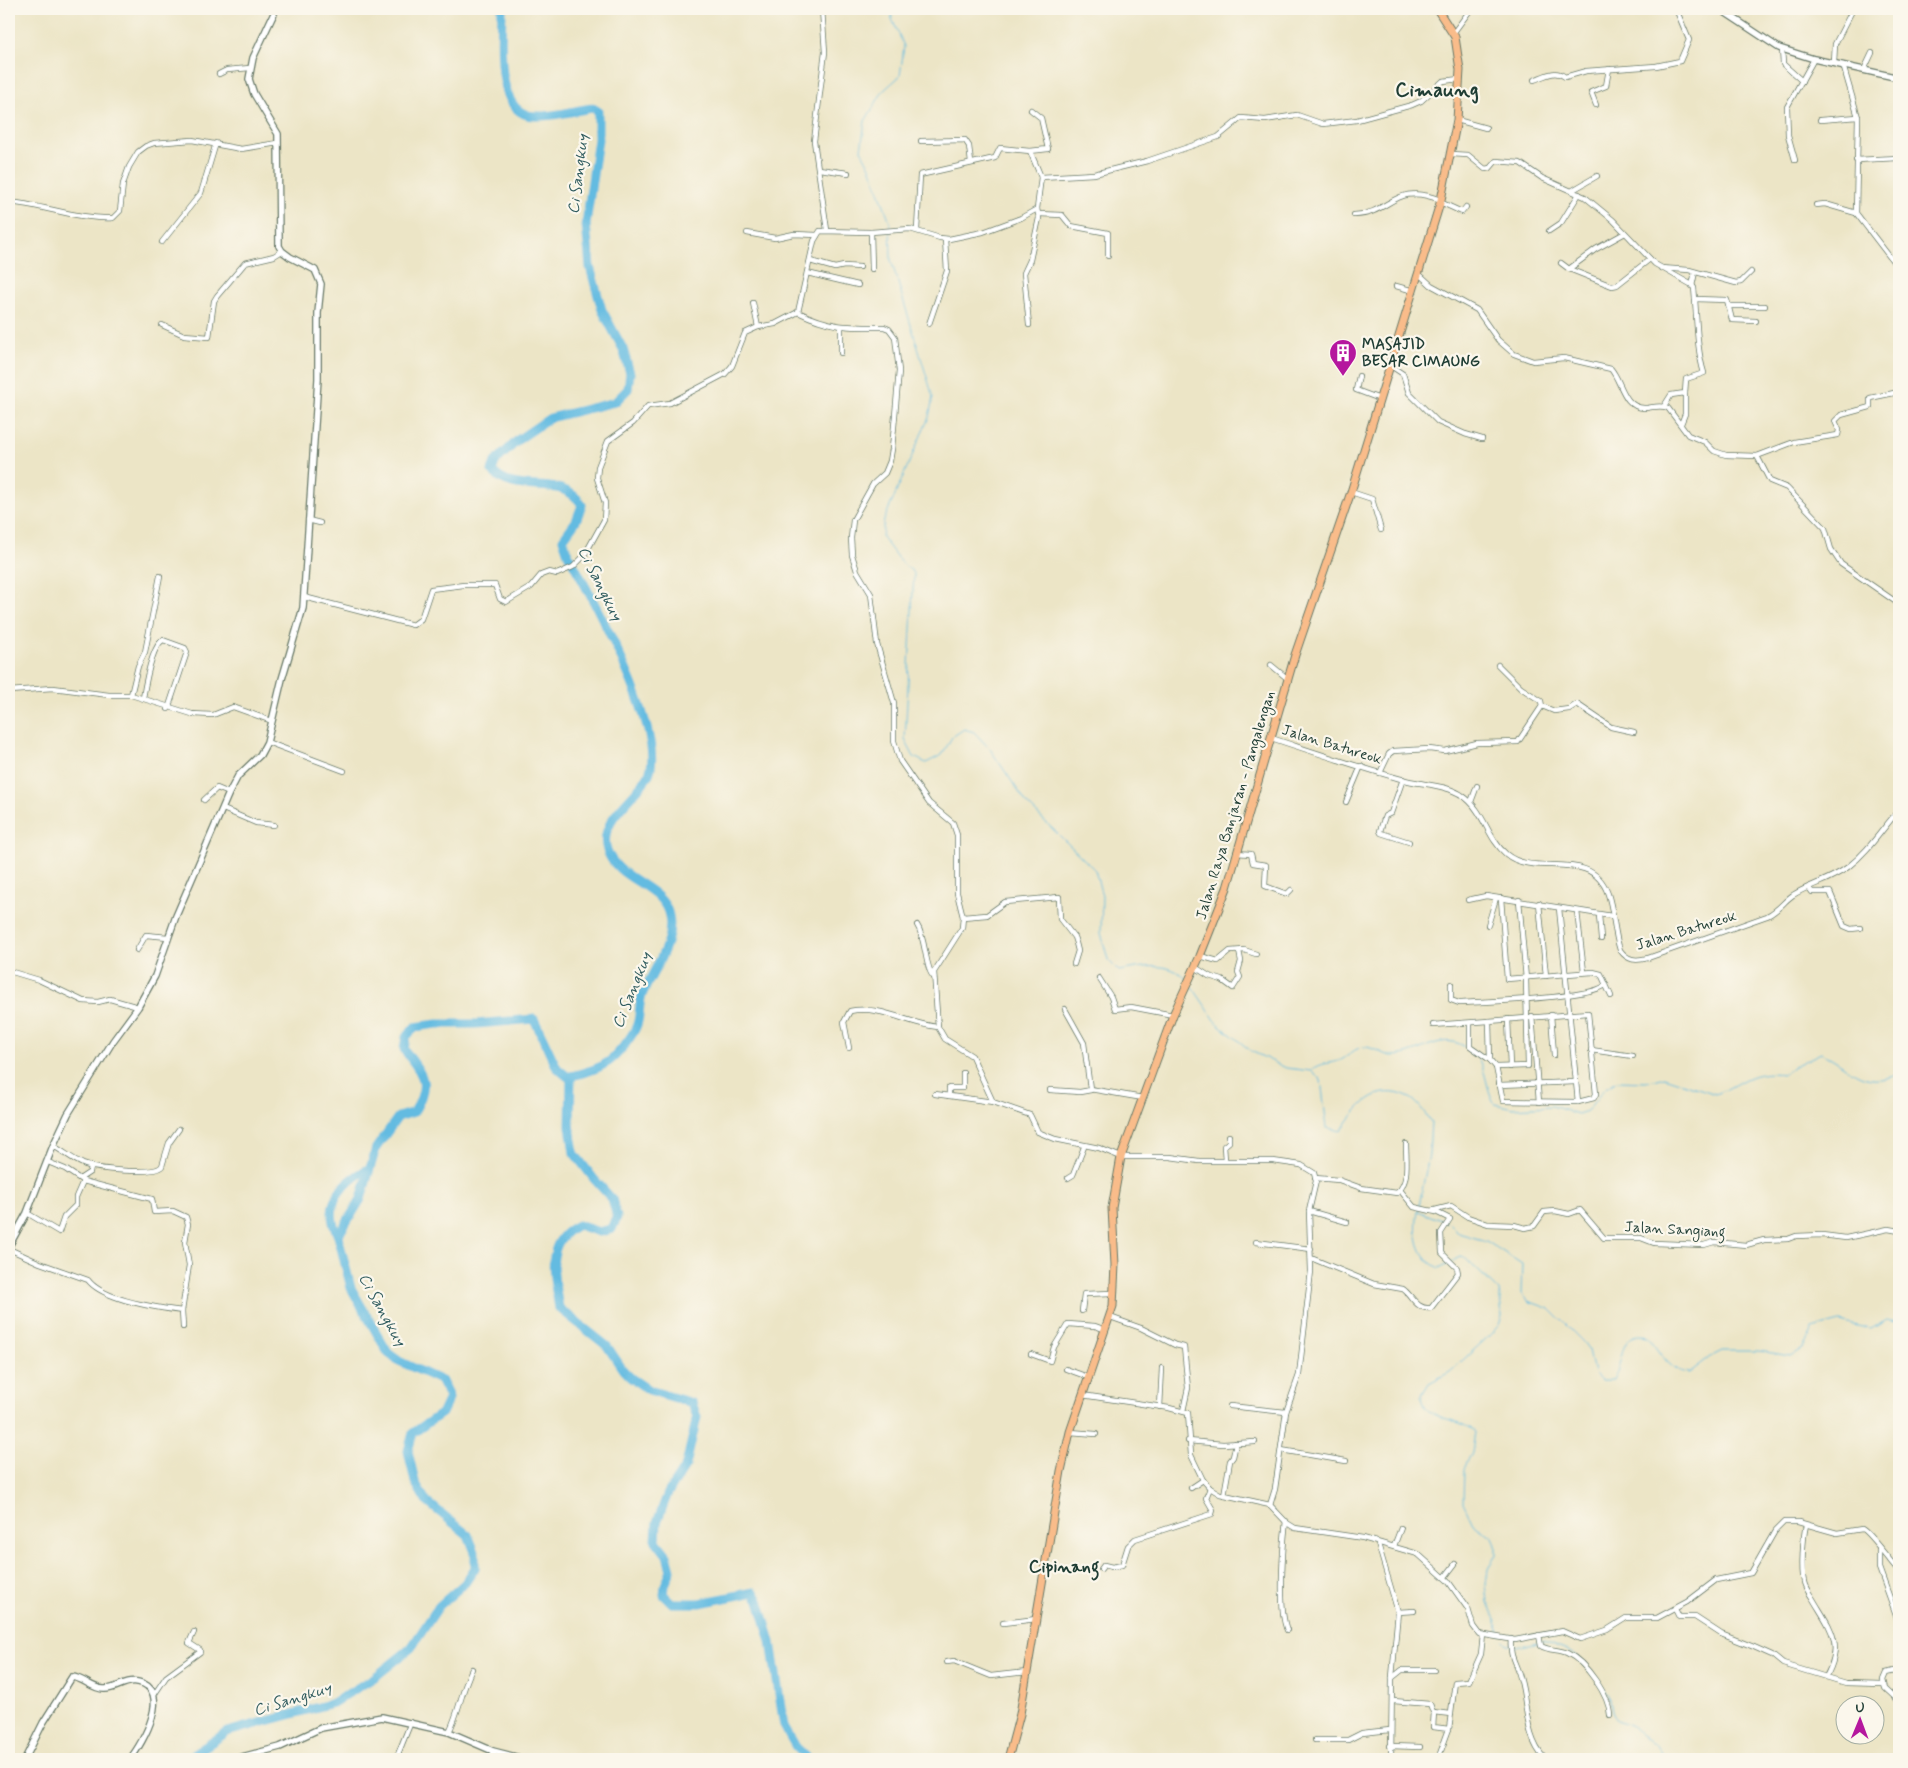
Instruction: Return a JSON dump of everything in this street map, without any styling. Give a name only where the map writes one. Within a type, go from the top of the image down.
[{"type":"main road","name":"Jalan Raya Banjaran - Pangalengan","points":[[1008,1759],[1020,1714],[1052,1518],[1070,1432],[1110,1317],[1115,1265],[1112,1208],[1122,1157],[1173,1015],[1200,956],[1227,888],[1288,679],[1351,492],[1440,201],[1457,118],[1459,79],[1458,50],[1454,32],[1437,9]]},
{"type":"street","points":[[182,1311],[111,1295],[88,1280],[40,1263],[9,1247],[27,1213],[53,1146],[83,1088],[138,1007],[155,976],[168,937],[238,776],[260,755],[267,742],[282,678],[301,621],[318,372],[318,313],[321,284],[315,270],[282,252],[278,239],[278,143],[276,128],[251,90],[250,68],[276,9]]},
{"type":"street","points":[[822,9],[825,52],[814,141],[828,230]]},
{"type":"street","points":[[1454,32],[1471,9],[1525,9]]},
{"type":"street","points":[[1534,80],[1553,73],[1564,77],[1586,71],[1656,66],[1680,61],[1689,40],[1676,9]]},
{"type":"street","points":[[1720,9],[1757,36],[1782,49],[1814,59],[1899,78]]},
{"type":"street","points":[[1834,63],[1837,39],[1853,9]]},
{"type":"street","points":[[1782,49],[1784,64],[1802,81]]},
{"type":"street","points":[[1864,70],[1872,53]]},
{"type":"street","points":[[1795,160],[1788,135],[1787,112],[1814,59]]},
{"type":"street","points":[[1843,65],[1858,117],[1856,213]]},
{"type":"street","points":[[219,74],[227,70],[250,68]]},
{"type":"street","points":[[1596,105],[1591,92],[1606,86],[1608,69]]},
{"type":"street","points":[[1041,177],[1094,174],[1137,164],[1218,137],[1240,118],[1265,120],[1297,115],[1323,124],[1376,116],[1421,101],[1442,81],[1459,79]]},
{"type":"street","points":[[916,230],[920,189],[918,176],[997,157],[999,148],[1030,151],[1048,149],[1041,118],[1031,110]]},
{"type":"street","points":[[1820,120],[1858,117]]},
{"type":"street","points":[[1457,118],[1486,128]]},
{"type":"street","points":[[921,141],[965,140],[969,146],[971,162]]},
{"type":"street","points":[[9,202],[27,203],[94,217],[113,218],[120,211],[123,184],[129,167],[142,148],[154,143],[173,141],[216,143],[241,149],[278,143]]},
{"type":"street","points":[[162,242],[201,193],[216,143]]},
{"type":"street","points":[[1029,325],[1024,273],[1030,260],[1038,212],[1041,177],[1030,151]]},
{"type":"street","points":[[1451,154],[1468,155],[1485,169],[1490,168],[1496,161],[1520,163],[1544,179],[1573,190],[1599,208],[1660,268],[1692,286]]},
{"type":"street","points":[[1856,160],[1899,158]]},
{"type":"street","points":[[819,169],[848,173]]},
{"type":"street","points":[[1573,190],[1597,176]]},
{"type":"street","points":[[1354,215],[1380,207],[1404,195],[1424,193],[1462,212],[1466,207]]},
{"type":"street","points":[[1549,231],[1561,222],[1579,194]]},
{"type":"street","points":[[1816,205],[1825,204],[1856,213],[1899,269]]},
{"type":"street","points":[[304,597],[413,625],[421,619],[431,589],[490,584],[496,587],[500,599],[506,602],[531,586],[541,575],[549,572],[558,574],[574,567],[584,556],[604,520],[605,502],[597,478],[598,467],[608,441],[633,422],[648,406],[670,403],[721,378],[732,366],[743,336],[758,326],[775,324],[798,312],[817,235],[820,231],[871,232],[916,230],[945,239],[983,232],[1038,212],[1062,215],[1071,226],[1108,233],[1108,256]]},
{"type":"street","points":[[871,232],[872,269]]},
{"type":"street","points":[[1570,270],[1596,249],[1625,232]]},
{"type":"street","points":[[747,233],[775,238],[794,234],[817,235]]},
{"type":"street","points":[[929,324],[947,271],[945,239]]},
{"type":"street","points":[[162,325],[184,334],[209,337],[214,301],[217,296],[246,263],[282,252]]},
{"type":"street","points":[[1560,263],[1570,270],[1606,285],[1615,286],[1650,259]]},
{"type":"street","points":[[810,261],[836,268],[844,266],[860,267]]},
{"type":"street","points":[[1660,268],[1695,272],[1738,283],[1751,272]]},
{"type":"street","points":[[1681,424],[1685,414],[1686,379],[1702,375],[1704,372],[1700,363],[1695,300],[1692,286],[1695,272]]},
{"type":"street","points":[[807,273],[858,285]]},
{"type":"street","points":[[1419,274],[1432,285],[1476,310],[1506,349],[1514,354],[1533,361],[1564,358],[1588,365],[1609,368],[1613,371],[1628,401],[1641,408],[1664,406]]},
{"type":"street","points":[[1396,286],[1414,291]]},
{"type":"street","points":[[1695,300],[1725,299],[1728,301],[1733,321],[1756,321]]},
{"type":"street","points":[[753,303],[758,326]]},
{"type":"street","points":[[1729,306],[1765,306]]},
{"type":"street","points":[[798,312],[819,323],[841,326],[884,327],[889,329],[895,337],[899,389],[890,461],[885,473],[866,494],[854,520],[851,538],[852,555],[857,571],[871,594],[877,644],[894,703],[894,741],[900,760],[930,803],[953,823],[955,830],[958,893],[963,916],[962,931],[937,965],[934,976],[938,1027],[945,1039],[972,1056],[993,1102]]},
{"type":"street","points":[[841,326],[841,353]]},
{"type":"street","points":[[1391,366],[1404,374],[1409,393],[1438,422],[1482,439]]},
{"type":"street","points":[[1359,376],[1356,390],[1380,399]]},
{"type":"street","points":[[1664,406],[1691,438],[1705,442],[1720,454],[1757,456],[1794,442],[1838,435],[1839,430],[1835,421],[1838,416],[1870,407],[1870,398],[1899,392]]},
{"type":"street","points":[[1664,406],[1666,399],[1670,395],[1685,393]]},
{"type":"street","points":[[1757,456],[1770,481],[1787,488],[1825,528],[1831,550],[1841,564],[1899,604]]},
{"type":"street","points":[[1351,492],[1369,496],[1372,499],[1380,530]]},
{"type":"street","points":[[308,520],[320,523]]},
{"type":"street","points":[[131,695],[138,666],[145,652],[160,576]]},
{"type":"street","points":[[143,698],[149,669],[158,643],[163,640],[185,648],[186,652],[168,709]]},
{"type":"street","points":[[1270,665],[1288,679]]},
{"type":"street","points":[[1498,665],[1521,688],[1541,701],[1542,706],[1554,711],[1569,709],[1577,704],[1611,727],[1634,732]]},
{"type":"street","points":[[9,692],[53,688],[109,696],[131,695],[168,709],[192,714],[217,714],[231,707],[272,721]]},
{"type":"street","points":[[1380,773],[1389,754],[1393,751],[1429,749],[1445,751],[1477,743],[1518,742],[1542,706]]},
{"type":"street","name":"Jalan Batureok","points":[[1271,738],[1403,780],[1449,789],[1471,802],[1506,854],[1525,863],[1569,865],[1584,869],[1600,878],[1608,894],[1620,950],[1625,957],[1640,960],[1702,941],[1778,911],[1793,895],[1847,868],[1869,848],[1899,810]]},
{"type":"street","points":[[267,742],[344,771]]},
{"type":"street","points":[[1346,802],[1361,766]]},
{"type":"street","points":[[1403,780],[1391,813],[1385,816],[1380,831],[1381,833],[1409,842]]},
{"type":"street","points":[[1471,802],[1477,786]]},
{"type":"street","points":[[204,800],[216,788],[229,794]]},
{"type":"street","points":[[223,809],[256,824],[274,825]]},
{"type":"street","points":[[1236,853],[1251,854],[1254,863],[1266,865],[1265,886],[1287,894],[1291,890]]},
{"type":"street","points":[[1809,888],[1813,892],[1830,892],[1844,926],[1851,929],[1860,928]]},
{"type":"street","points":[[1468,900],[1480,896],[1519,900],[1612,916]]},
{"type":"street","points":[[963,916],[987,915],[1005,902],[1059,897],[1060,919],[1074,937],[1078,951],[1074,964]]},
{"type":"street","points":[[1488,925],[1499,898]]},
{"type":"street","points":[[1499,898],[1507,979],[1526,979],[1584,972],[1601,974],[1612,996]]},
{"type":"street","points":[[1519,900],[1527,1000],[1539,1102]]},
{"type":"street","points":[[1539,904],[1546,976]]},
{"type":"street","points":[[1559,908],[1578,1102]]},
{"type":"street","points":[[1577,911],[1584,972]]},
{"type":"street","points":[[1600,915],[1601,939]]},
{"type":"street","points":[[917,925],[925,943],[930,973],[934,976]]},
{"type":"street","points":[[137,950],[146,935],[168,937]]},
{"type":"street","points":[[1200,956],[1218,961],[1230,951],[1239,952],[1244,950],[1256,954]]},
{"type":"street","points":[[1194,967],[1208,976],[1222,980],[1233,988],[1240,977],[1238,972],[1241,961],[1239,952]]},
{"type":"street","points":[[9,971],[39,980],[83,1001],[98,1002],[110,999],[138,1007]]},
{"type":"street","points":[[1099,978],[1111,997],[1115,1009],[1131,1007],[1173,1015]]},
{"type":"street","points":[[1451,984],[1451,1000],[1455,1003],[1527,1000],[1568,995],[1600,990],[1606,984]]},
{"type":"street","points":[[1064,1009],[1084,1043],[1091,1090]]},
{"type":"street","points":[[849,1048],[844,1022],[850,1011],[880,1011],[910,1022],[938,1027]]},
{"type":"street","points":[[1433,1025],[1588,1013],[1596,1094],[1594,1098],[1578,1102],[1506,1102],[1501,1098],[1496,1067],[1490,1060],[1470,1046],[1470,1023]]},
{"type":"street","points":[[1550,1015],[1554,1055]]},
{"type":"street","points":[[1496,1067],[1528,1066],[1530,1017]]},
{"type":"street","points":[[1508,1019],[1510,1067]]},
{"type":"street","points":[[1489,1021],[1490,1060]]},
{"type":"street","points":[[1592,1050],[1634,1056]]},
{"type":"street","points":[[949,1096],[950,1088],[963,1088],[963,1073]]},
{"type":"street","points":[[1499,1085],[1576,1082]]},
{"type":"street","points":[[1050,1090],[1080,1092],[1091,1090],[1143,1098]]},
{"type":"street","points":[[934,1094],[993,1102],[1030,1115],[1038,1132],[1084,1147],[1100,1148],[1122,1157],[1292,1163],[1308,1169],[1315,1178],[1339,1180],[1361,1188],[1386,1193],[1397,1193],[1400,1190],[1406,1172],[1406,1144]]},
{"type":"street","points":[[53,1146],[83,1164],[91,1166],[136,1170],[160,1168],[169,1143],[178,1129]]},
{"type":"street","points":[[1225,1160],[1224,1146],[1228,1142],[1229,1136]]},
{"type":"street","points":[[1068,1178],[1073,1175],[1084,1147]]},
{"type":"street","points":[[48,1162],[82,1180],[152,1199],[154,1212],[173,1211],[186,1217],[188,1224],[185,1242],[189,1265],[182,1311],[183,1328]]},
{"type":"street","points":[[27,1213],[59,1232],[64,1217],[76,1205],[76,1197],[82,1180],[90,1172],[91,1166]]},
{"type":"street","points":[[1270,1505],[1281,1450],[1286,1412],[1299,1374],[1311,1258],[1309,1211],[1315,1178]]},
{"type":"street","points":[[1311,1258],[1374,1284],[1403,1288],[1412,1300],[1429,1308],[1458,1273],[1457,1268],[1442,1253],[1441,1233],[1449,1221],[1431,1211],[1414,1207],[1400,1190]]},
{"type":"street","name":"Jalan Sangiang","points":[[1431,1211],[1451,1206],[1468,1217],[1481,1222],[1525,1228],[1534,1226],[1544,1212],[1555,1210],[1569,1214],[1580,1210],[1604,1238],[1640,1238],[1654,1243],[1704,1246],[1714,1242],[1746,1245],[1764,1240],[1788,1239],[1796,1236],[1822,1235],[1846,1238],[1888,1229],[1899,1230]]},
{"type":"street","points":[[1309,1211],[1347,1222]]},
{"type":"street","points":[[1256,1242],[1311,1249]]},
{"type":"street","points":[[1082,1311],[1084,1294],[1113,1293]]},
{"type":"street","points":[[1110,1317],[1141,1328],[1185,1348],[1188,1388],[1183,1411]]},
{"type":"street","points":[[1032,1354],[1050,1361],[1054,1347],[1068,1324],[1095,1326],[1106,1330]]},
{"type":"street","points":[[1160,1407],[1162,1368]]},
{"type":"street","points":[[1066,1369],[1088,1377]]},
{"type":"street","points":[[1082,1396],[1183,1411],[1190,1416],[1188,1441],[1194,1463],[1203,1480],[1210,1488],[1224,1495],[1270,1505],[1295,1528],[1350,1535],[1378,1544],[1410,1550],[1423,1557],[1444,1577],[1468,1609],[1476,1630],[1483,1635],[1502,1636],[1511,1641],[1539,1639],[1562,1632],[1580,1639],[1606,1630],[1626,1618],[1657,1618],[1675,1609],[1716,1580],[1751,1573],[1775,1531],[1782,1523],[1806,1524],[1837,1533],[1862,1529],[1871,1536],[1879,1550],[1899,1571]]},
{"type":"street","points":[[1230,1406],[1286,1412]]},
{"type":"street","points":[[1070,1432],[1096,1434]]},
{"type":"street","points":[[1188,1441],[1256,1442]]},
{"type":"street","points":[[1224,1495],[1230,1461],[1233,1457],[1236,1443]]},
{"type":"street","points":[[1281,1450],[1346,1461]]},
{"type":"street","points":[[1191,1488],[1203,1480]]},
{"type":"street","points":[[1102,1569],[1104,1565],[1112,1567],[1122,1565],[1128,1546],[1140,1535],[1212,1514],[1213,1510],[1206,1498],[1210,1488]]},
{"type":"street","points":[[1286,1521],[1282,1569],[1284,1621],[1287,1630]]},
{"type":"street","points":[[1806,1524],[1803,1544],[1804,1583],[1830,1626],[1835,1640],[1834,1656],[1826,1677]]},
{"type":"street","points":[[1394,1546],[1401,1528]]},
{"type":"street","points":[[1378,1544],[1398,1612],[1392,1678],[1391,1759]]},
{"type":"street","points":[[1879,1550],[1879,1568],[1899,1623]]},
{"type":"street","points":[[1444,1577],[1455,1564]]},
{"type":"street","points":[[1675,1609],[1679,1617],[1696,1617],[1721,1634],[1772,1655],[1781,1663],[1846,1683],[1883,1684],[1899,1701]]},
{"type":"street","points":[[1398,1612],[1414,1611]]},
{"type":"street","points":[[1003,1623],[1036,1619]]},
{"type":"street","points":[[130,1759],[137,1750],[149,1726],[154,1695],[166,1677],[200,1652],[200,1650],[189,1643],[194,1632]]},
{"type":"street","points":[[1438,1759],[1449,1729],[1455,1682],[1469,1681],[1481,1654],[1483,1635]]},
{"type":"street","points":[[1539,1639],[1548,1649],[1565,1652],[1582,1664],[1606,1694],[1610,1715]]},
{"type":"street","points":[[1511,1641],[1510,1652],[1521,1679],[1529,1729],[1545,1759]]},
{"type":"street","points":[[947,1662],[954,1661],[994,1676],[1027,1672]]},
{"type":"street","points":[[449,1732],[463,1688],[472,1669]]},
{"type":"street","points":[[1392,1678],[1402,1670],[1434,1670]]},
{"type":"street","points":[[1883,1684],[1886,1673],[1899,1670]]},
{"type":"street","points":[[25,1759],[42,1723],[72,1678],[103,1689],[112,1689],[128,1682],[137,1682],[149,1686],[154,1695]]},
{"type":"street","points":[[1393,1701],[1430,1704],[1434,1712],[1433,1727],[1449,1729]]},
{"type":"street","points":[[1434,1712],[1451,1714]]},
{"type":"street","points":[[234,1759],[280,1747],[321,1728],[382,1717],[449,1732],[493,1751],[524,1759]]},
{"type":"street","points":[[396,1759],[411,1722]]},
{"type":"street","points":[[1315,1740],[1348,1740],[1362,1732],[1390,1730]]},
{"type":"street","points":[[1390,1746],[1420,1747]]},
{"type":"street","points":[[491,1759],[493,1751]]},
{"type":"waterway","name":"Ci Sangkuy","points":[[189,1759],[227,1732],[333,1703],[375,1677],[411,1648],[439,1606],[465,1583],[475,1568],[475,1552],[468,1535],[426,1501],[415,1482],[408,1451],[413,1433],[442,1413],[449,1398],[442,1381],[399,1361],[388,1353],[351,1288],[338,1236],[361,1199],[376,1148],[398,1117],[414,1112],[423,1093],[420,1072],[404,1049],[406,1037],[415,1027],[437,1024],[476,1024],[534,1019],[557,1068],[568,1077],[595,1069],[613,1058],[621,1050],[635,1029],[642,995],[658,964],[670,929],[666,907],[660,899],[618,867],[607,850],[605,839],[608,828],[620,809],[644,783],[649,774],[652,754],[647,728],[624,663],[568,554],[563,539],[576,521],[582,505],[573,495],[563,490],[514,483],[503,479],[492,471],[495,462],[519,439],[550,418],[615,402],[628,389],[630,373],[623,349],[602,310],[590,267],[586,224],[598,139],[598,111],[593,108],[535,116],[522,113],[512,103],[506,89],[501,55],[502,9]]},
{"type":"waterway","points":[[891,9],[892,19],[904,46],[900,76],[883,91],[865,121],[861,150],[871,169],[890,222],[891,260],[933,397],[929,417],[884,520],[882,537],[899,560],[914,573],[905,740],[914,757],[926,763],[942,755],[952,737],[964,729],[974,732],[990,749],[1027,804],[1095,870],[1102,896],[1101,933],[1108,960],[1119,971],[1155,966],[1164,967],[1180,974],[1187,980]]},
{"type":"waterway","points":[[1191,985],[1217,1023],[1251,1051],[1286,1068],[1311,1071],[1321,1080],[1327,1128],[1341,1131],[1361,1106],[1369,1099],[1378,1095],[1387,1093],[1398,1094],[1416,1102],[1431,1122],[1429,1155],[1418,1211],[1446,1222]]},
{"type":"waterway","points":[[1312,1070],[1322,1064],[1341,1060],[1354,1050],[1364,1047],[1393,1056],[1414,1052],[1432,1044],[1450,1042],[1460,1044],[1476,1056],[1483,1069],[1495,1104],[1513,1108],[1552,1106],[1578,1114],[1587,1111],[1604,1089],[1617,1081],[1646,1082],[1664,1077],[1716,1094],[1755,1075],[1784,1074],[1794,1066],[1821,1053],[1865,1078],[1886,1078],[1899,1074]]},
{"type":"waterway","points":[[571,1076],[570,1126],[574,1153],[612,1199],[617,1217],[612,1229],[599,1232],[578,1225],[567,1232],[560,1241],[555,1251],[554,1261],[559,1308],[607,1346],[623,1370],[631,1378],[649,1390],[692,1403],[697,1417],[686,1465],[668,1493],[657,1522],[656,1541],[667,1555],[671,1570],[665,1585],[664,1595],[672,1603],[700,1603],[754,1592],[759,1600],[771,1642],[784,1726],[796,1747],[809,1759]]},
{"type":"waterway","points":[[338,1236],[332,1214],[333,1204],[337,1196],[351,1180],[370,1168]]},
{"type":"waterway","points":[[1418,1212],[1416,1228],[1419,1244],[1426,1258],[1432,1264],[1439,1268],[1461,1257],[1465,1258],[1499,1291],[1502,1316],[1499,1325],[1450,1372],[1429,1383],[1421,1396],[1423,1404],[1435,1415],[1461,1423],[1475,1432],[1472,1452],[1464,1469],[1463,1503],[1473,1524],[1493,1538],[1496,1545],[1496,1554],[1488,1570],[1486,1584],[1488,1602],[1501,1635]]},
{"type":"waterway","points":[[1450,1223],[1458,1233],[1486,1241],[1522,1264],[1521,1294],[1528,1301],[1550,1309],[1583,1342],[1589,1350],[1594,1373],[1601,1380],[1614,1380],[1627,1342],[1632,1337],[1639,1335],[1648,1336],[1670,1365],[1682,1372],[1689,1373],[1710,1357],[1722,1351],[1759,1351],[1791,1356],[1803,1349],[1813,1329],[1840,1322],[1871,1329],[1887,1320],[1899,1323]]},
{"type":"waterway","points":[[1504,1641],[1507,1645],[1516,1647],[1543,1641],[1565,1649],[1579,1658],[1586,1666]]},
{"type":"waterway","points":[[1601,1685],[1609,1695],[1612,1711],[1617,1720],[1630,1725],[1639,1735],[1655,1744],[1665,1759]]},
{"type":"place","name":"MASAJID BESAR CIMAUNG","points":[[1343,377]]},
{"type":"district","name":"Cimaung","points":[[1437,89]]},
{"type":"district","name":"Cipinang","points":[[1064,1566]]}]
